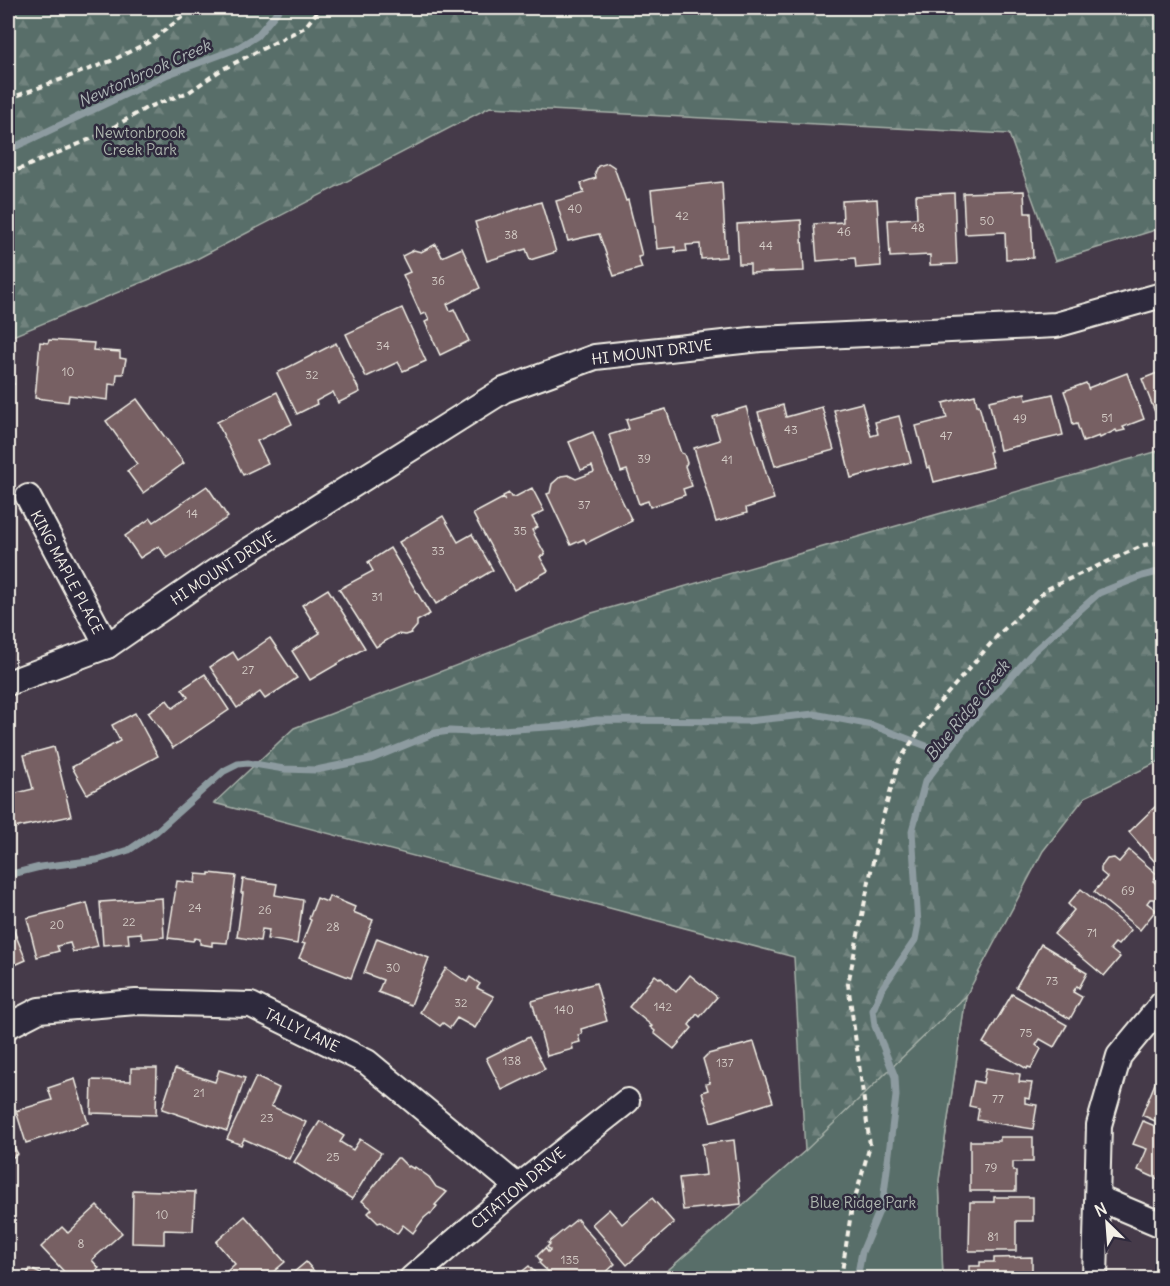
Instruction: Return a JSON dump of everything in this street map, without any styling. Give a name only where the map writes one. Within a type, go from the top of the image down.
[{"type":"street","name":"HI MOUNT DRIVE","points":[[8,683],[107,646],[216,571],[504,390],[595,357],[760,339],[1056,325],[1162,295]]},
{"type":"street","name":"KING MAPLE PLACE","points":[[28,497],[107,646]]},
{"type":"street","name":"TALLY LANE","points":[[8,1026],[39,1010],[136,1002],[251,1005],[367,1062],[518,1186]]},
{"type":"street","points":[[1095,1278],[1099,1125],[1119,1056],[1162,1004]]},
{"type":"street","name":"CITATION DRIVE","points":[[412,1278],[518,1186],[627,1101]]},
{"type":"street","points":[[1098,1198],[1162,1225]]},
{"type":"path","points":[[8,99],[111,61],[151,41],[194,8]]},
{"type":"path","points":[[8,174],[100,135],[146,108],[189,92],[221,70],[305,27],[320,8]]},
{"type":"path","points":[[842,1278],[851,1213],[870,1145],[848,984],[880,827],[899,761],[934,708],[999,634],[1047,589],[1144,545],[1162,542]]},
{"type":"green space","name":"Newtonbrook Creek Park","points":[[8,8],[1162,8],[1162,228],[1055,261],[1009,134],[490,107],[191,262],[8,338]]},
{"type":"green space","points":[[1162,450],[1162,760],[1085,797],[1043,851],[966,996],[939,1180],[943,1278],[659,1278],[805,1151],[794,957],[214,803],[294,728],[592,613]]},
{"type":"green space","name":"Blue Ridge Park","points":[[966,996],[939,1180],[943,1278],[659,1278],[805,1151]]},
{"type":"building","points":[[608,163],[614,167],[626,201],[628,200],[642,256],[638,257],[642,268],[614,276],[599,234],[568,241],[556,201],[584,193],[581,183],[596,178],[595,173],[598,166]]},
{"type":"building","points":[[722,182],[726,257],[701,259],[700,244],[686,245],[687,251],[675,252],[675,247],[657,249],[651,190]]},
{"type":"building","points":[[1024,191],[1025,213],[1031,213],[1033,258],[1006,259],[1005,232],[965,234],[963,193]]},
{"type":"building","points":[[954,193],[957,264],[930,265],[930,255],[890,257],[888,220],[917,218],[916,195]]},
{"type":"building","points":[[877,199],[881,266],[856,268],[855,258],[817,261],[814,224],[843,222],[842,201]]},
{"type":"building","points":[[541,202],[556,252],[530,260],[526,249],[487,261],[475,222]]},
{"type":"building","points":[[801,220],[804,271],[750,273],[750,264],[739,264],[737,224]]},
{"type":"building","points":[[436,244],[442,257],[462,248],[480,288],[447,304],[450,311],[454,309],[469,341],[440,355],[425,322],[429,320],[426,313],[421,315],[403,275],[410,272],[402,256],[414,250],[421,252]]},
{"type":"building","points":[[402,308],[426,361],[403,371],[398,362],[366,377],[346,334]]},
{"type":"building","points":[[49,340],[94,343],[93,350],[120,352],[120,358],[126,359],[123,374],[117,374],[116,385],[109,384],[108,400],[69,395],[68,402],[35,398],[40,342],[48,343]]},
{"type":"building","points":[[336,343],[360,392],[338,403],[333,392],[316,401],[317,404],[297,414],[277,373]]},
{"type":"building","points":[[1162,371],[1162,430],[1142,379]]},
{"type":"building","points":[[1127,373],[1144,419],[1123,427],[1125,430],[1117,432],[1116,430],[1100,438],[1099,436],[1083,442],[1077,424],[1073,425],[1064,391],[1086,383],[1088,388]]},
{"type":"building","points":[[8,375],[14,384],[8,388]]},
{"type":"building","points":[[277,392],[292,424],[257,441],[268,463],[243,475],[217,422]]},
{"type":"building","points":[[1025,393],[1026,400],[1053,394],[1063,435],[1000,450],[989,401]]},
{"type":"building","points":[[975,395],[991,451],[989,452],[993,467],[934,482],[930,467],[927,468],[916,426],[947,418],[943,403]]},
{"type":"building","points":[[137,399],[184,463],[143,493],[127,471],[137,464],[106,421]]},
{"type":"building","points":[[862,403],[871,436],[878,434],[875,422],[899,416],[911,462],[851,478],[834,410]]},
{"type":"building","points":[[783,405],[786,417],[822,407],[834,450],[775,466],[758,412]]},
{"type":"building","points":[[746,407],[774,499],[746,508],[747,513],[716,522],[694,448],[720,440],[713,417]]},
{"type":"building","points":[[666,409],[681,453],[684,454],[687,463],[685,466],[692,486],[683,489],[685,495],[650,507],[648,501],[639,504],[627,470],[621,472],[609,435],[629,429],[626,420]]},
{"type":"building","points":[[593,432],[606,467],[632,521],[586,543],[584,539],[571,545],[547,494],[550,493],[552,484],[561,476],[568,475],[576,479],[594,472],[592,466],[581,470],[569,442]]},
{"type":"building","points":[[207,486],[228,517],[167,558],[159,546],[140,558],[125,536],[151,518],[154,522]]},
{"type":"building","points":[[532,488],[544,511],[532,517],[538,527],[532,530],[545,554],[540,557],[548,571],[514,590],[473,514],[503,498],[505,501],[503,496],[509,493],[511,497],[515,497]]},
{"type":"building","points":[[443,516],[458,542],[472,534],[493,570],[436,604],[399,542]]},
{"type":"building","points":[[390,548],[430,614],[417,621],[417,626],[411,633],[397,634],[376,647],[339,589],[373,571],[368,562]]},
{"type":"building","points":[[328,589],[365,648],[310,680],[292,651],[320,633],[302,605]]},
{"type":"building","points":[[270,638],[297,678],[265,699],[260,692],[237,708],[210,667],[233,652],[238,660]]},
{"type":"building","points":[[205,674],[229,710],[173,748],[148,712],[167,700],[173,708],[188,697],[182,689]]},
{"type":"building","points":[[135,713],[158,756],[87,794],[72,767],[120,741],[112,725]]},
{"type":"building","points":[[54,747],[71,816],[9,829],[8,795],[33,789],[24,755]]},
{"type":"building","points":[[1162,800],[1162,870],[1129,832]]},
{"type":"building","points":[[1129,850],[1158,875],[1153,881],[1162,889],[1162,896],[1158,899],[1150,899],[1147,903],[1156,910],[1140,930],[1094,892],[1107,877],[1101,872],[1101,867],[1107,859],[1114,858],[1119,862]]},
{"type":"building","points":[[209,873],[236,876],[227,943],[212,942],[212,946],[200,944],[200,939],[195,938],[193,941],[168,938],[177,881],[195,883],[196,874],[209,875]]},
{"type":"building","points":[[243,879],[277,884],[275,895],[303,900],[297,944],[267,939],[269,930],[262,929],[260,941],[237,937]]},
{"type":"building","points":[[1081,889],[1131,930],[1118,945],[1115,943],[1110,949],[1120,957],[1104,976],[1054,934],[1074,910],[1068,904]]},
{"type":"building","points":[[329,896],[355,907],[353,912],[373,920],[351,978],[299,958],[317,898],[327,902]]},
{"type":"building","points":[[162,898],[164,937],[142,939],[141,933],[128,934],[129,943],[103,945],[100,902]]},
{"type":"building","points":[[87,903],[98,946],[73,952],[70,943],[57,946],[59,951],[37,957],[27,918]]},
{"type":"building","points":[[11,924],[26,960],[8,968],[8,925]]},
{"type":"building","points":[[377,938],[429,958],[411,1005],[378,992],[383,980],[364,973]]},
{"type":"building","points":[[1041,944],[1087,973],[1079,988],[1077,986],[1073,992],[1082,997],[1070,1019],[1016,987]]},
{"type":"building","points":[[446,968],[467,982],[470,977],[480,984],[477,988],[493,996],[475,1028],[457,1018],[450,1028],[443,1023],[440,1026],[420,1012]]},
{"type":"building","points":[[655,975],[676,992],[690,975],[717,997],[700,1017],[697,1014],[689,1025],[692,1028],[674,1049],[654,1033],[655,1031],[650,1027],[652,1026],[629,1007]]},
{"type":"building","points":[[596,983],[607,1021],[581,1029],[582,1034],[578,1035],[580,1042],[572,1044],[573,1049],[547,1056],[532,1001]]},
{"type":"building","points":[[1012,994],[1067,1025],[1054,1047],[1040,1039],[1036,1045],[1041,1049],[1031,1068],[1027,1069],[983,1043]]},
{"type":"building","points":[[529,1037],[545,1069],[502,1090],[486,1058]]},
{"type":"building","points":[[754,1042],[773,1102],[711,1122],[702,1092],[708,1090],[706,1084],[710,1083],[703,1059],[708,1054]]},
{"type":"building","points":[[131,1068],[157,1068],[156,1115],[91,1113],[92,1080],[131,1081]]},
{"type":"building","points":[[986,1068],[1020,1074],[1019,1082],[1032,1083],[1029,1099],[1025,1098],[1025,1103],[1037,1105],[1033,1129],[977,1120],[979,1108],[969,1106],[974,1081],[983,1083]]},
{"type":"building","points":[[175,1069],[215,1082],[219,1070],[245,1078],[227,1131],[162,1109]]},
{"type":"building","points":[[1158,1076],[1162,1078],[1162,1124],[1142,1115]]},
{"type":"building","points":[[256,1077],[279,1088],[271,1106],[306,1122],[289,1159],[244,1139],[241,1145],[227,1139]]},
{"type":"building","points":[[75,1079],[88,1123],[26,1143],[16,1111],[52,1100],[48,1088]]},
{"type":"building","points":[[320,1121],[344,1136],[340,1142],[353,1150],[360,1139],[381,1153],[352,1199],[294,1162]]},
{"type":"building","points":[[1143,1121],[1162,1129],[1162,1181],[1138,1170],[1147,1149],[1133,1144]]},
{"type":"building","points":[[8,1137],[18,1154],[8,1160]]},
{"type":"building","points":[[1000,1137],[1033,1137],[1033,1162],[1013,1162],[1013,1171],[1016,1171],[1016,1191],[970,1191],[970,1141],[1000,1141]]},
{"type":"building","points":[[734,1140],[741,1204],[683,1210],[679,1178],[706,1175],[702,1144]]},
{"type":"building","points":[[397,1158],[408,1167],[414,1169],[415,1167],[429,1177],[436,1187],[447,1192],[413,1233],[403,1225],[397,1234],[381,1222],[378,1223],[368,1213],[372,1209],[362,1201]]},
{"type":"building","points":[[133,1190],[195,1192],[193,1231],[164,1230],[164,1244],[132,1243]]},
{"type":"building","points":[[994,1197],[1033,1197],[1033,1221],[1016,1221],[1016,1251],[969,1251],[970,1202],[994,1202]]},
{"type":"building","points":[[652,1198],[674,1223],[627,1265],[592,1224],[609,1209],[622,1224]]},
{"type":"building","points":[[97,1206],[122,1233],[92,1260],[99,1268],[88,1278],[70,1278],[41,1247],[62,1227],[68,1233]]},
{"type":"building","points":[[245,1216],[285,1262],[266,1278],[228,1278],[224,1274],[235,1264],[216,1242]]},
{"type":"building","points":[[577,1219],[615,1264],[600,1278],[555,1278],[539,1263],[541,1261],[537,1256],[545,1248],[548,1252],[550,1250],[547,1247],[550,1244],[548,1243]]},
{"type":"building","points":[[1032,1257],[1032,1278],[969,1278],[969,1266],[980,1266],[980,1262],[994,1262],[994,1258]]},
{"type":"building","points":[[306,1262],[320,1278],[287,1278]]},
{"type":"building","points":[[529,1266],[540,1278],[514,1278]]},
{"type":"building","points":[[30,1269],[50,1278],[25,1278]]},
{"type":"waterway","name":"Newtonbrook Creek","points":[[8,150],[166,75],[236,49],[257,36],[280,8]]},
{"type":"waterway","name":"Blue Ridge Creek","points":[[857,1278],[862,1252],[883,1202],[896,1096],[895,1077],[875,1026],[873,1010],[881,990],[915,940],[918,924],[912,831],[925,782],[964,730],[1034,651],[1099,593],[1142,576],[1162,571]]},
{"type":"waterway","points":[[8,875],[40,867],[97,860],[129,850],[157,831],[224,771],[238,764],[316,770],[371,759],[435,733],[450,731],[470,732],[562,726],[597,720],[748,721],[814,714],[872,725],[947,754]]}]
